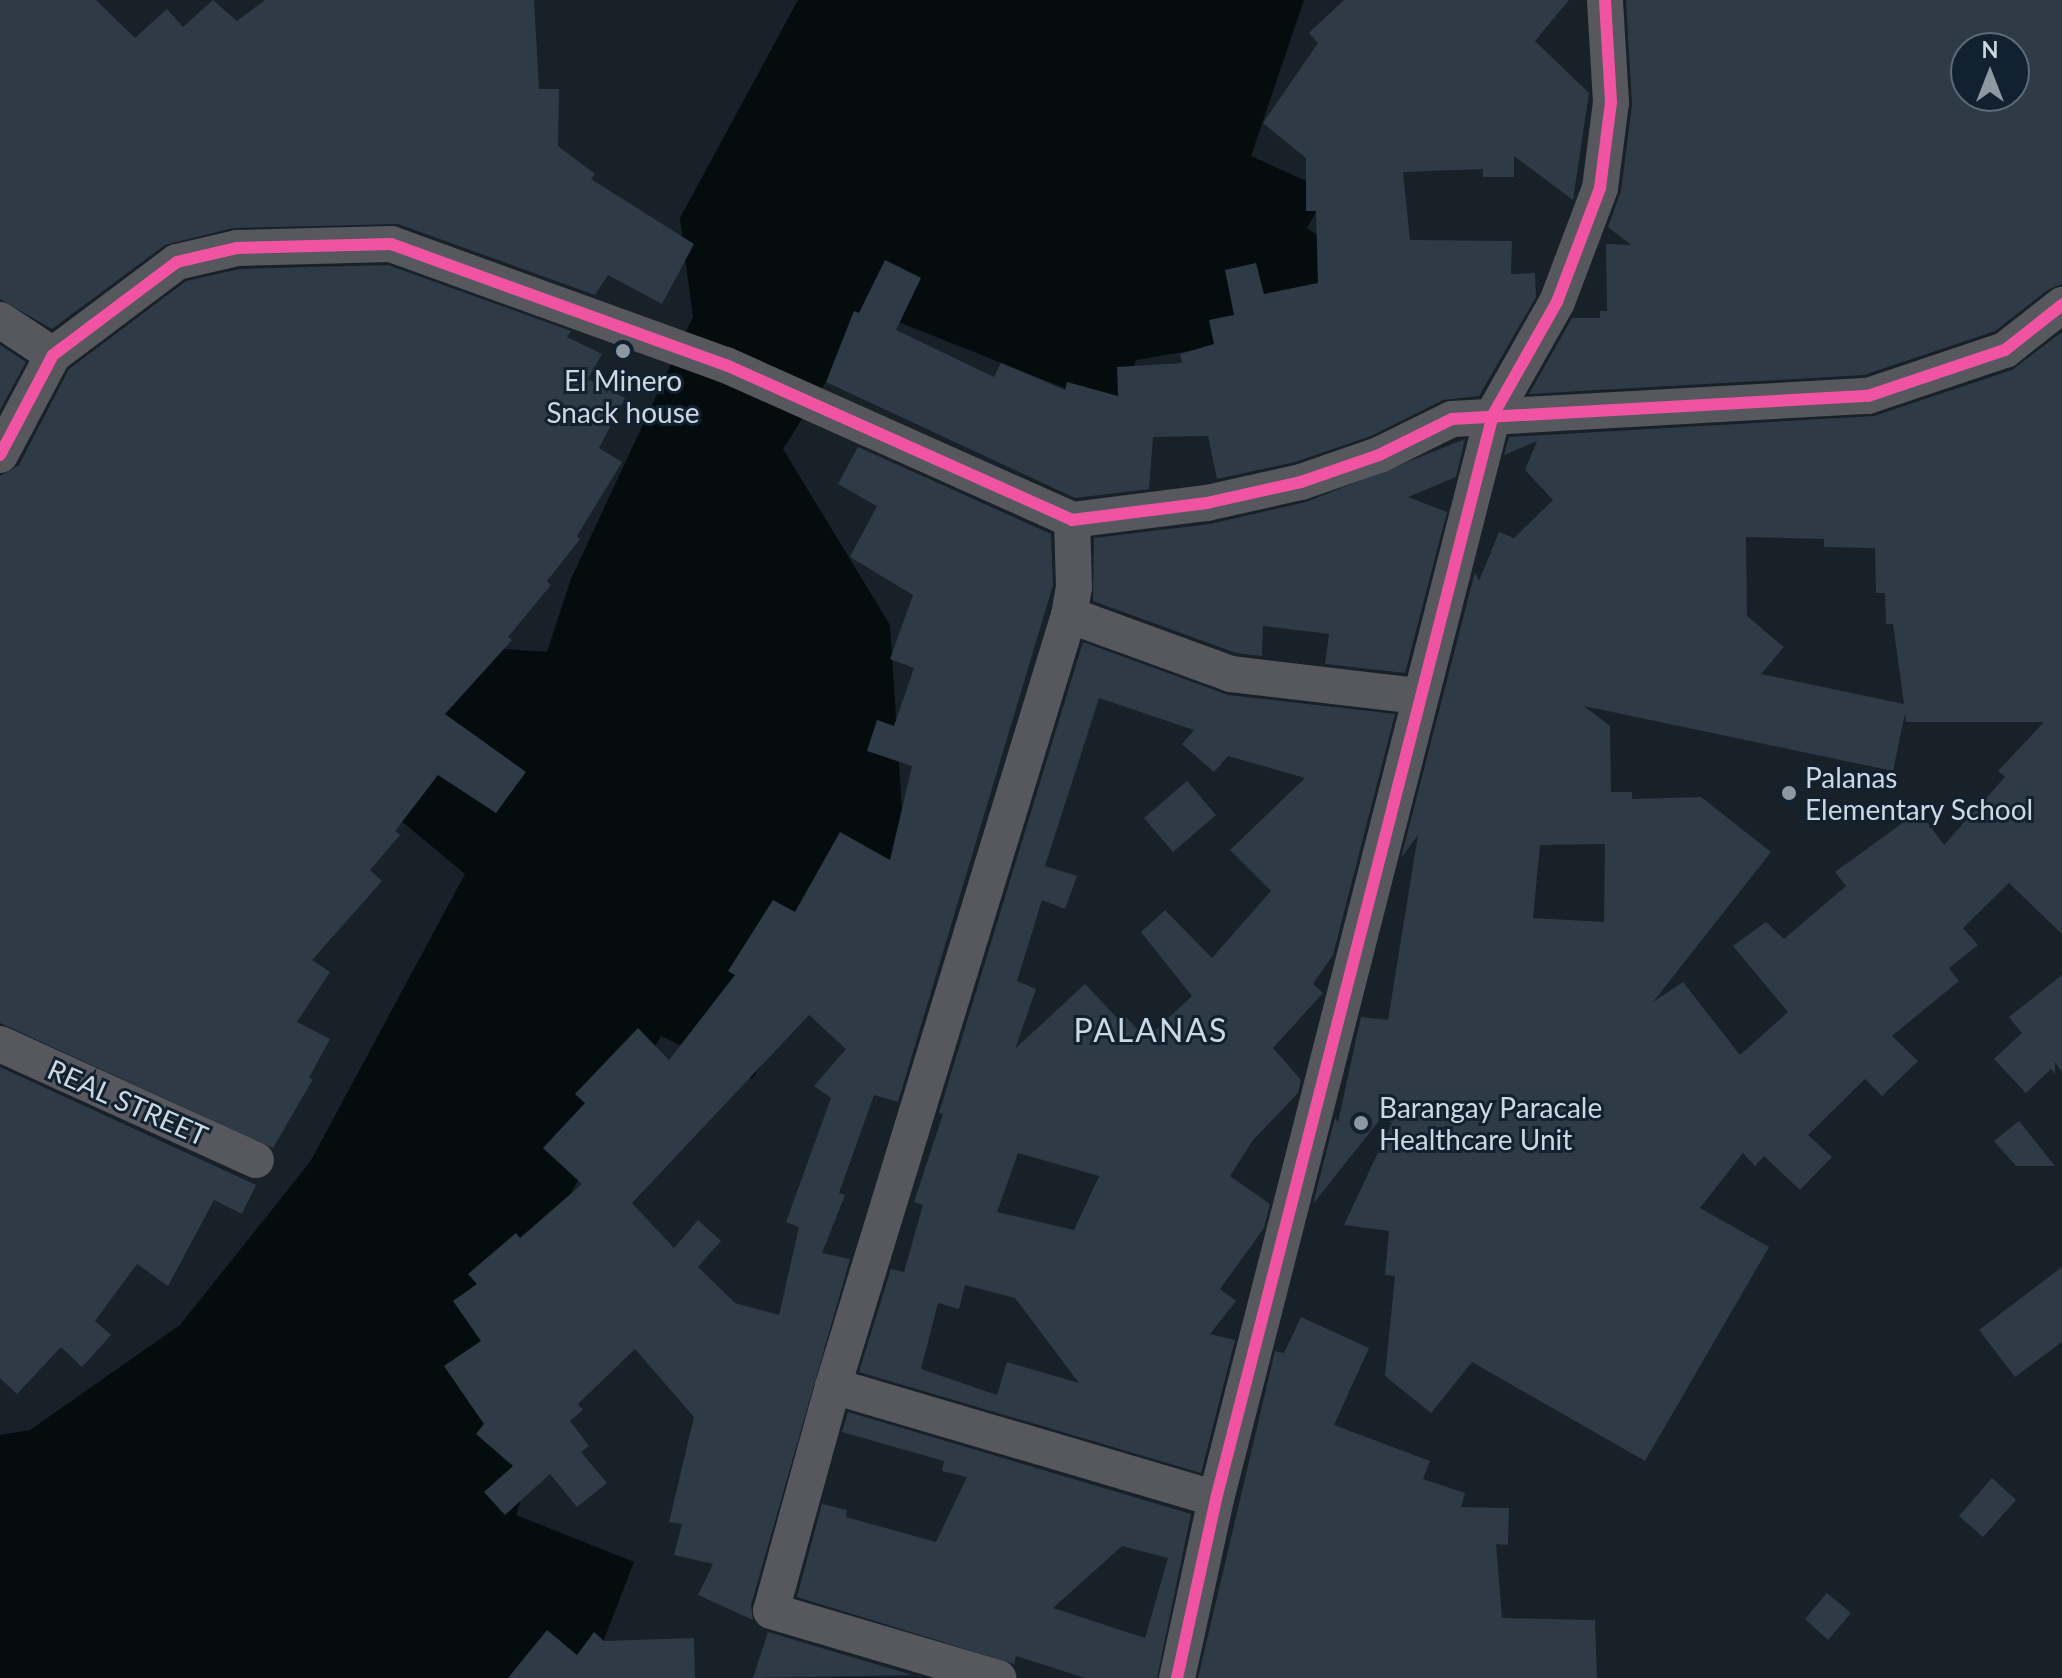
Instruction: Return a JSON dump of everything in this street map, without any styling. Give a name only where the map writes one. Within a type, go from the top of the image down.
[{"type":"street","points":[[1177,1678],[1216,1499],[1493,415],[1557,302],[1600,188],[1611,102],[1605,0]]},
{"type":"street","points":[[0,455],[53,355],[177,262],[237,248],[391,244],[633,328],[843,413],[1072,520],[1207,503],[1301,482],[1379,455],[1452,419],[1868,396],[2005,350],[2062,305]]},
{"type":"street","points":[[0,320],[53,355]]},
{"type":"street","points":[[998,1678],[771,1611],[833,1386],[1069,615],[1074,587],[1072,520]]},
{"type":"street","points":[[1069,615],[1231,674],[1419,696]]},
{"type":"street","name":"REAL STREET","points":[[0,1044],[256,1160]]},
{"type":"street","points":[[833,1386],[1216,1499]]},
{"type":"shaded area","points":[[798,0],[1304,0],[1251,156],[1328,191],[1307,228],[1426,311],[1136,360],[1117,409],[871,311],[783,449],[890,625],[905,858],[752,1079],[661,1036],[540,1247],[537,1454],[516,1515],[634,1562],[589,1678],[0,1678],[0,1435],[30,1430],[180,1325],[310,1162],[465,874],[381,804],[475,647],[547,652],[571,579],[693,317],[680,218]]},
{"type":"building","points":[[0,0],[96,0],[135,38],[167,9],[183,27],[213,0],[237,21],[265,0],[534,0],[539,89],[559,89],[558,146],[595,174],[591,179],[694,244],[662,304],[608,275],[595,295],[398,224],[233,228],[165,245],[52,329],[0,299]]},
{"type":"building","points":[[1344,0],[1569,0],[1535,41],[1589,93],[1573,200],[1514,156],[1514,177],[1483,177],[1483,169],[1403,172],[1410,240],[1512,241],[1511,274],[1535,273],[1536,297],[1479,396],[1443,400],[1371,436],[1295,462],[1217,479],[1208,436],[1153,437],[1149,489],[1075,498],[826,382],[854,311],[859,313],[885,260],[921,278],[896,330],[994,377],[1001,363],[1065,390],[1067,382],[1118,396],[1117,367],[1182,363],[1180,354],[1214,344],[1209,320],[1234,315],[1225,270],[1256,263],[1264,294],[1318,283],[1316,211],[1306,211],[1306,158],[1263,123],[1318,43],[1309,33]]},
{"type":"building","points":[[1626,0],[2062,0],[2062,284],[2049,289],[1995,331],[1864,375],[1529,394],[1572,318],[1600,318],[1600,311],[1607,311],[1606,244],[1631,245],[1608,227],[1621,191],[1632,105]]},
{"type":"building","points":[[388,265],[571,331],[567,337],[602,354],[588,379],[625,398],[599,448],[622,462],[577,536],[580,539],[547,581],[551,585],[508,637],[512,640],[445,714],[526,772],[496,813],[438,775],[395,831],[400,835],[370,870],[382,881],[312,960],[330,972],[297,1022],[330,1039],[309,1078],[313,1079],[273,1148],[0,1023],[0,476],[19,465],[69,369],[186,281],[240,269]]},
{"type":"building","points":[[2062,332],[2062,934],[2009,883],[1963,928],[1978,945],[1949,968],[1959,981],[1892,1036],[1918,1061],[1882,1096],[1865,1079],[1808,1135],[1832,1157],[1800,1190],[1764,1156],[1755,1166],[1743,1153],[1700,1208],[1769,1247],[1645,1461],[1472,1362],[1431,1413],[1385,1376],[1395,1276],[1385,1275],[1389,1231],[1344,1225],[1392,1123],[1382,1117],[1313,1204],[1335,1118],[1338,1122],[1361,1017],[1388,1020],[1418,835],[1401,858],[1475,572],[1479,581],[1499,532],[1514,538],[1553,500],[1525,470],[1537,441],[1504,455],[1509,437],[1874,416],[2012,370]],"holes":[[[1746,537],[1824,539],[1824,547],[1875,548],[1876,593],[1885,593],[1886,624],[1893,624],[1904,704],[1761,674],[1784,647],[1747,616]],[[1584,706],[1893,771],[1905,713],[1906,722],[2044,722],[1998,771],[2005,777],[1944,845],[1919,811],[1835,872],[1846,886],[1784,939],[1766,922],[1733,946],[1788,1012],[1740,1055],[1683,982],[1653,1002],[1771,852],[1701,797],[1632,799],[1632,792],[1611,792],[1610,726]],[[1605,844],[1604,922],[1533,918],[1540,845]]]},
{"type":"building","points":[[0,345],[26,362],[0,410]]},
{"type":"building","points":[[1465,439],[1456,477],[1408,497],[1447,512],[1405,673],[1325,664],[1329,634],[1263,626],[1262,656],[1236,653],[1093,601],[1094,538],[1210,524],[1306,502]]},
{"type":"building","points":[[858,447],[1051,534],[1053,585],[898,1102],[874,1095],[839,1193],[845,1195],[822,1253],[850,1259],[751,1605],[753,1620],[698,1595],[713,1564],[674,1555],[682,1524],[669,1522],[694,1417],[635,1349],[578,1404],[583,1410],[570,1421],[589,1446],[581,1452],[607,1483],[577,1507],[550,1474],[505,1515],[484,1492],[513,1466],[476,1434],[484,1424],[444,1366],[481,1341],[453,1301],[477,1284],[468,1274],[516,1233],[520,1238],[582,1184],[543,1148],[585,1103],[575,1094],[638,1028],[669,1060],[735,975],[728,971],[773,900],[795,912],[840,832],[890,860],[912,766],[867,751],[877,720],[894,726],[914,668],[890,659],[913,595],[850,557],[877,506],[838,484]],"holes":[[[809,1015],[846,1049],[814,1086],[831,1098],[786,1222],[799,1227],[779,1315],[735,1303],[698,1267],[721,1241],[698,1220],[674,1248],[632,1203]]]},
{"type":"building","points":[[1083,642],[1228,695],[1395,714],[1333,955],[1313,984],[1323,993],[1273,1048],[1301,1080],[1298,1093],[1253,1140],[1230,1176],[1270,1204],[1264,1228],[1220,1289],[1236,1301],[1210,1334],[1235,1340],[1201,1473],[859,1372],[891,1269],[904,1272],[923,1205],[914,1202],[943,1114],[939,1113]],"holes":[[[1099,698],[1194,730],[1182,744],[1214,772],[1228,756],[1305,778],[1230,850],[1271,891],[1212,958],[1165,910],[1141,932],[1192,996],[1146,1039],[1126,1017],[1121,1022],[1085,984],[1015,1049],[1036,989],[1017,981],[1042,900],[1065,909],[1077,876],[1045,866]],[[1018,1153],[1099,1176],[1074,1230],[997,1212]],[[965,1285],[1015,1298],[1079,1383],[1007,1362],[997,1395],[921,1369],[938,1303],[959,1309]]]},
{"type":"building","points":[[1187,781],[1216,815],[1173,852],[1144,818]]},
{"type":"building","points":[[2062,975],[2062,1072],[2055,1062],[2055,1074],[2051,1069],[2026,1093],[1994,1059],[2022,1033],[2009,1017]]},
{"type":"building","points":[[0,1067],[256,1185],[242,1214],[214,1200],[168,1286],[137,1264],[95,1321],[111,1335],[82,1367],[61,1347],[17,1394],[0,1378]]},
{"type":"building","points":[[2019,1121],[2055,1166],[2016,1166],[1994,1141]]},
{"type":"building","points":[[2062,1267],[2062,1342],[2015,1377],[1979,1330]]},
{"type":"building","points":[[1301,1317],[1369,1348],[1334,1425],[1430,1461],[1423,1479],[1465,1493],[1461,1507],[1509,1508],[1508,1545],[1496,1544],[1502,1618],[1595,1620],[1597,1678],[1198,1678],[1275,1351],[1284,1353]]},
{"type":"building","points":[[848,1412],[1191,1514],[1157,1678],[1085,1678],[1016,1656],[1014,1664],[797,1597],[822,1504],[847,1510],[846,1517],[936,1542],[967,1477],[942,1471],[944,1461],[842,1432]],"holes":[[[1122,1546],[1168,1558],[1145,1638],[1053,1608]]]},
{"type":"building","points":[[1992,1478],[2016,1500],[1983,1537],[1959,1516]]},
{"type":"building","points":[[1827,1593],[1851,1613],[1828,1640],[1805,1619]]},
{"type":"building","points":[[547,1630],[577,1655],[594,1632],[604,1641],[694,1638],[695,1678],[508,1678]]},
{"type":"building","points":[[768,1632],[912,1675],[753,1678]]},
{"type":"cycle path","points":[[1177,1678],[1216,1499],[1493,415],[1557,302],[1600,188],[1611,102],[1605,0]]},
{"type":"cycle path","points":[[0,455],[53,355],[177,262],[237,248],[391,244],[726,365],[1072,520],[1207,503],[1301,482],[1379,455],[1452,419],[1868,396],[2005,350],[2062,305]]},
{"type":"place","name":"El Minero Snack house","points":[[623,351]]},
{"type":"place","name":"Palanas Elementary School","points":[[1789,793]]},
{"type":"place","name":"Barangay Paracale Healthcare Unit","points":[[1361,1123]]},
{"type":"district","name":"PALANAS","points":[[1151,1030]]}]
